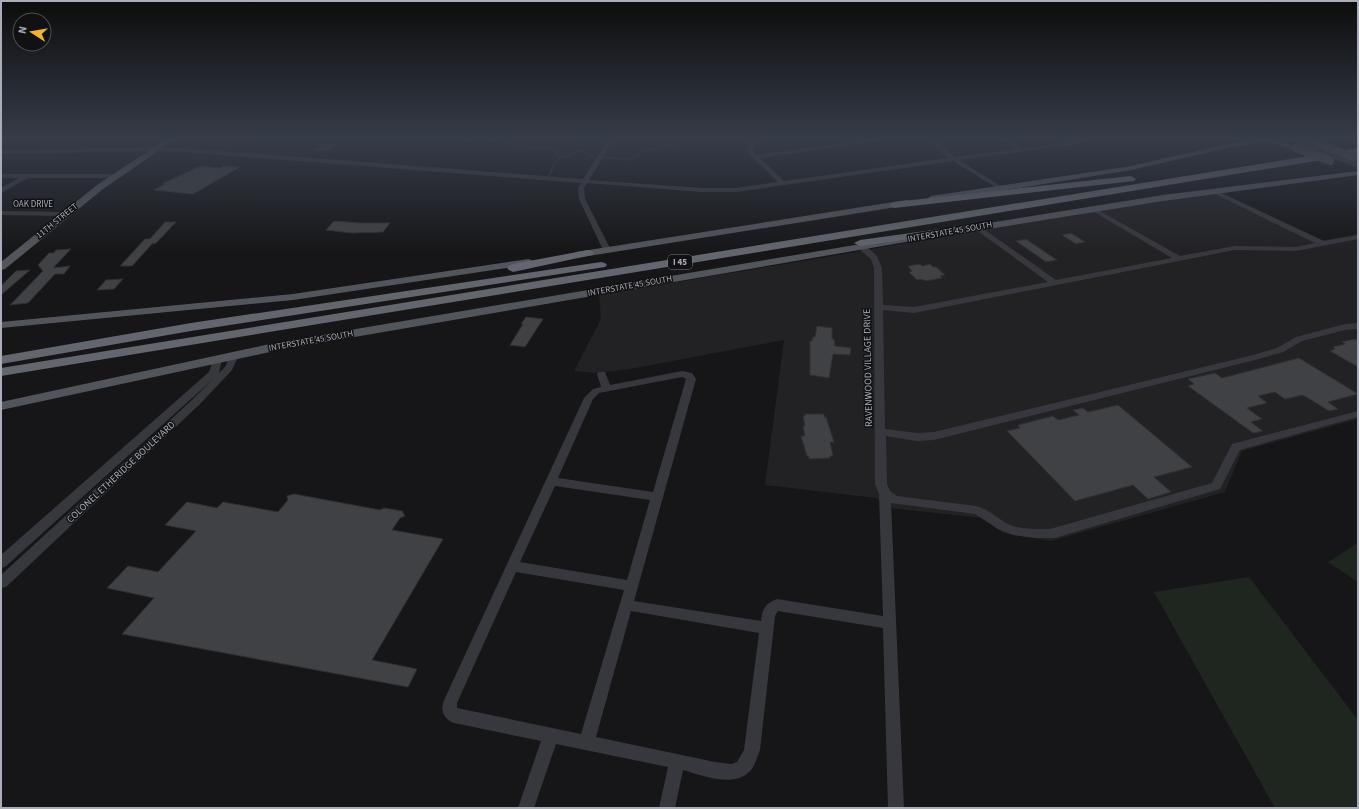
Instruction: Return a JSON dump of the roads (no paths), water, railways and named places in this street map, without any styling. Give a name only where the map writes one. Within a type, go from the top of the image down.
[{"type":"highway","name":"I 45","points":[[1,360],[191,327],[612,263],[1154,176]]},
{"type":"highway","name":"I 45","points":[[1,372],[611,273],[1265,176]]},
{"type":"highway","points":[[894,205],[1140,178]]},
{"type":"highway","points":[[611,273],[712,262],[974,228]]},
{"type":"highway","points":[[191,327],[504,270],[588,253]]},
{"type":"main road","name":"11TH STREET","points":[[1,267],[114,176]]},
{"type":"main road","points":[[1,325],[92,315],[227,304],[305,295],[588,253],[1080,176]]},
{"type":"main road","name":"INTERSTATE 45 SOUTH","points":[[1,406],[234,355],[537,301],[1091,208],[1280,182],[1304,176]]},
{"type":"main road","points":[[1280,182],[1310,176]]},
{"type":"main road","points":[[1,320],[14,319],[22,323]]},
{"type":"street","points":[[1,176],[114,176]]},
{"type":"street","points":[[1,191],[28,176]]},
{"type":"street","points":[[510,176],[714,190],[736,190],[842,176]]},
{"type":"street","points":[[588,176],[581,188],[581,197],[607,250]]},
{"type":"street","points":[[774,176],[783,184]]},
{"type":"street","points":[[980,176],[1000,188]]},
{"type":"street","points":[[1213,191],[1323,244]]},
{"type":"street","points":[[1091,208],[1179,259]]},
{"type":"street","name":"OAK DRIVE","points":[[1,213],[65,214]]},
{"type":"street","points":[[974,228],[1055,283]]},
{"type":"street","points":[[878,307],[914,310],[1244,247],[1296,249],[1358,237]]},
{"type":"street","name":"RAVENWOOD VILLAGE DRIVE","points":[[862,247],[874,258],[877,264],[881,484],[885,494],[896,808]]},
{"type":"street","points":[[880,432],[917,437],[934,436],[1252,358],[1280,350],[1299,339],[1344,327],[1358,326]]},
{"type":"street","name":"COLONEL ETHERIDGE BOULEVARD","points":[[1,583],[133,462],[214,384],[229,368],[234,355]]},
{"type":"street","name":"COLONEL ETHERIDGE BOULEVARD","points":[[1,563],[214,373],[217,359]]},
{"type":"street","points":[[602,374],[606,388]]},
{"type":"street","points":[[586,743],[691,381],[690,376],[682,374],[596,391],[589,398],[450,703],[449,711],[454,716],[551,736],[586,743],[677,761],[735,771],[742,768],[748,762],[752,750],[766,628],[769,610],[772,606],[777,605],[890,623]]},
{"type":"street","points":[[885,494],[895,500],[976,510],[985,513],[1002,526],[1011,530],[1055,534],[1216,486],[1236,447],[1358,414]]},
{"type":"street","points":[[116,460],[133,462]]},
{"type":"street","points":[[551,481],[657,497]]},
{"type":"street","points":[[512,566],[631,586]]},
{"type":"street","points":[[626,604],[766,628]]},
{"type":"street","points":[[526,807],[551,736]]},
{"type":"street","points":[[667,808],[677,761]]}]
